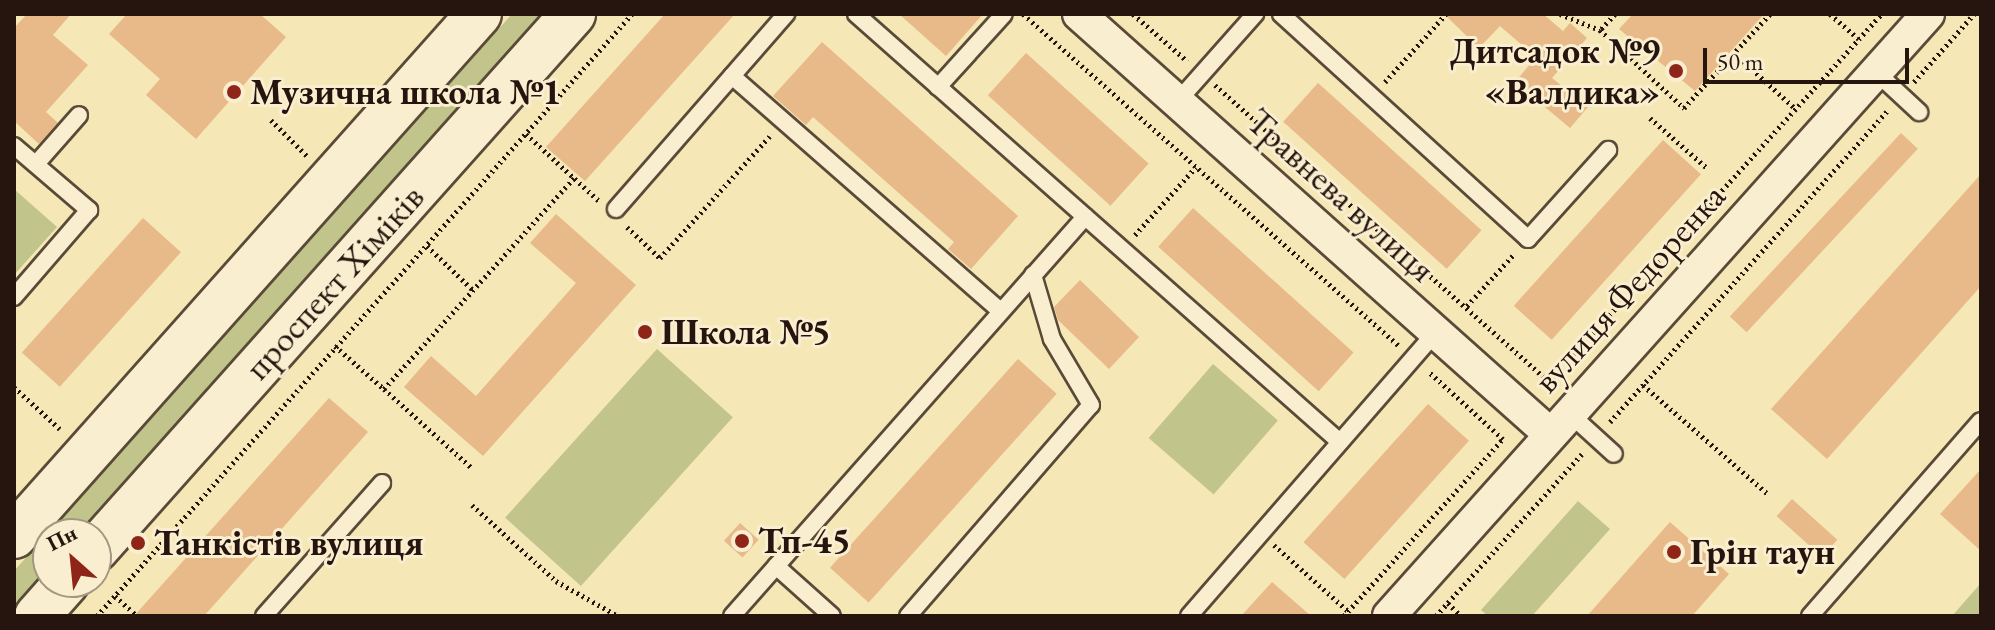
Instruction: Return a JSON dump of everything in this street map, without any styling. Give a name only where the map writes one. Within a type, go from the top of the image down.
[{"type":"main road","name":"проспект Хіміків","points":[[14,536],[479,14]]},
{"type":"main road","name":"проспект Хіміків","points":[[112,531],[573,14]]},
{"type":"main road","points":[[37,616],[53,598]]},
{"type":"street","name":"Травнева вулиця","points":[[1079,14],[1436,332],[1561,424]]},
{"type":"street","name":"вулиця Федоренка","points":[[1389,616],[1928,14]]},
{"type":"lane","points":[[614,212],[786,14]]},
{"type":"lane","points":[[856,14],[1340,442]]},
{"type":"lane","points":[[938,87],[1004,14]]},
{"type":"lane","points":[[1177,102],[1255,14]]},
{"type":"lane","points":[[1281,14],[1528,239],[1608,150]]},
{"type":"lane","points":[[1876,72],[1919,112]]},
{"type":"lane","points":[[732,76],[1000,311]]},
{"type":"lane","points":[[36,164],[79,115]]},
{"type":"lane","points":[[14,146],[89,210],[14,297]]},
{"type":"lane","points":[[732,616],[1085,217]]},
{"type":"lane","points":[[908,616],[1091,405],[1052,339],[1033,275]]},
{"type":"lane","points":[[1189,616],[1436,332]]},
{"type":"lane","points":[[1810,616],[1981,421]]},
{"type":"lane","points":[[1561,424],[1596,438],[1614,454]]},
{"type":"lane","points":[[264,616],[382,483]]},
{"type":"lane","points":[[776,566],[832,616]]},
{"type":"path","points":[[97,616],[632,14]]},
{"type":"path","points":[[1023,14],[1503,439],[1346,614],[1261,533]]},
{"type":"path","points":[[1372,97],[1446,14]]},
{"type":"path","points":[[1560,14],[1600,30],[1684,108],[1770,14]]},
{"type":"path","points":[[1600,30],[1615,14]]},
{"type":"path","points":[[1830,14],[1859,39]]},
{"type":"path","points":[[1436,616],[1974,14]]},
{"type":"path","points":[[1734,53],[1796,109]]},
{"type":"path","points":[[1650,118],[1707,168]]},
{"type":"path","points":[[526,134],[614,212],[660,258],[783,121]]},
{"type":"path","points":[[1122,250],[1196,167]]},
{"type":"path","points":[[384,389],[574,178]]},
{"type":"path","points":[[1467,306],[1528,239]]},
{"type":"path","points":[[427,246],[473,290]]},
{"type":"path","points":[[335,346],[472,468]]},
{"type":"path","points":[[1643,385],[1769,495]]},
{"type":"path","points":[[14,387],[60,429]]},
{"type":"path","points":[[472,505],[556,581],[618,616]]},
{"type":"path","points":[[115,596],[137,616]]},
{"type":"path","points":[[1448,603],[1461,616]]},
{"type":"green space","points":[[512,14],[555,14],[104,518],[61,518]]},
{"type":"green space","points":[[14,189],[57,227],[14,275]]},
{"type":"green space","points":[[657,349],[733,417],[581,586],[505,518]]},
{"type":"green space","points":[[1213,364],[1278,420],[1214,494],[1149,438]]},
{"type":"green space","points":[[1578,501],[1610,529],[1532,616],[1488,616],[1481,610]]},
{"type":"green space","points":[[32,551],[32,597],[14,616],[14,571]]},
{"type":"green space","points":[[1981,583],[1981,616],[1952,616]]},
{"type":"building","points":[[27,14],[71,14],[53,35],[88,65],[46,112],[58,123],[39,144],[14,121],[14,28]]},
{"type":"building","points":[[127,14],[260,14],[286,37],[196,139],[146,95],[160,79],[109,34]]},
{"type":"building","points":[[665,14],[735,14],[585,181],[546,147]]},
{"type":"building","points":[[899,14],[983,14],[946,56]]},
{"type":"building","points":[[1444,14],[1543,14],[1563,31],[1570,23],[1587,38],[1552,78],[1588,107],[1570,128],[1515,82],[1536,57],[1500,26],[1479,48]]},
{"type":"building","points":[[1633,14],[1764,14],[1695,91],[1619,29]]},
{"type":"building","points":[[822,42],[1018,216],[971,269],[948,249],[954,242],[813,117],[806,125],[773,96]]},
{"type":"building","points":[[1026,53],[1149,163],[1110,206],[988,95]]},
{"type":"building","points":[[1318,83],[1481,230],[1447,269],[1283,122]]},
{"type":"building","points":[[1901,133],[1918,149],[1747,332],[1730,317]]},
{"type":"building","points":[[1663,140],[1701,174],[1552,340],[1514,306]]},
{"type":"building","points":[[1981,174],[1981,286],[1827,459],[1771,409]]},
{"type":"building","points":[[1193,208],[1354,353],[1319,391],[1158,247]]},
{"type":"building","points":[[556,214],[636,285],[483,456],[404,387],[431,356],[476,396],[576,283],[530,243]]},
{"type":"building","points":[[143,218],[181,252],[60,387],[22,353]]},
{"type":"building","points":[[1080,280],[1139,337],[1109,369],[1058,320],[1054,307]]},
{"type":"building","points":[[1018,359],[1057,394],[869,603],[830,568]]},
{"type":"building","points":[[329,398],[368,432],[204,616],[134,616]]},
{"type":"building","points":[[1428,404],[1469,441],[1344,579],[1304,542]]},
{"type":"building","points":[[1981,469],[1981,551],[1940,514]]},
{"type":"building","points":[[1792,499],[1837,540],[1822,557],[1777,516]]},
{"type":"building","name":"Грін таун","points":[[1670,522],[1729,574],[1692,616],[1587,616]]},
{"type":"building","name":"Тп-45","points":[[740,523],[759,540],[743,558],[724,541]]},
{"type":"building","points":[[1272,582],[1311,616],[1241,616]]},
{"type":"place","name":"Дитсадок №9 «Валдика»","points":[[1676,71]]},
{"type":"place","name":"Музична школа №1","points":[[234,92]]},
{"type":"place","name":"Школа №5","points":[[645,332]]},
{"type":"place","name":"Тп-45","points":[[742,541]]},
{"type":"place","name":"Танкістів вулиця","points":[[138,543]]},
{"type":"place","name":"Грін таун","points":[[1674,552]]}]
